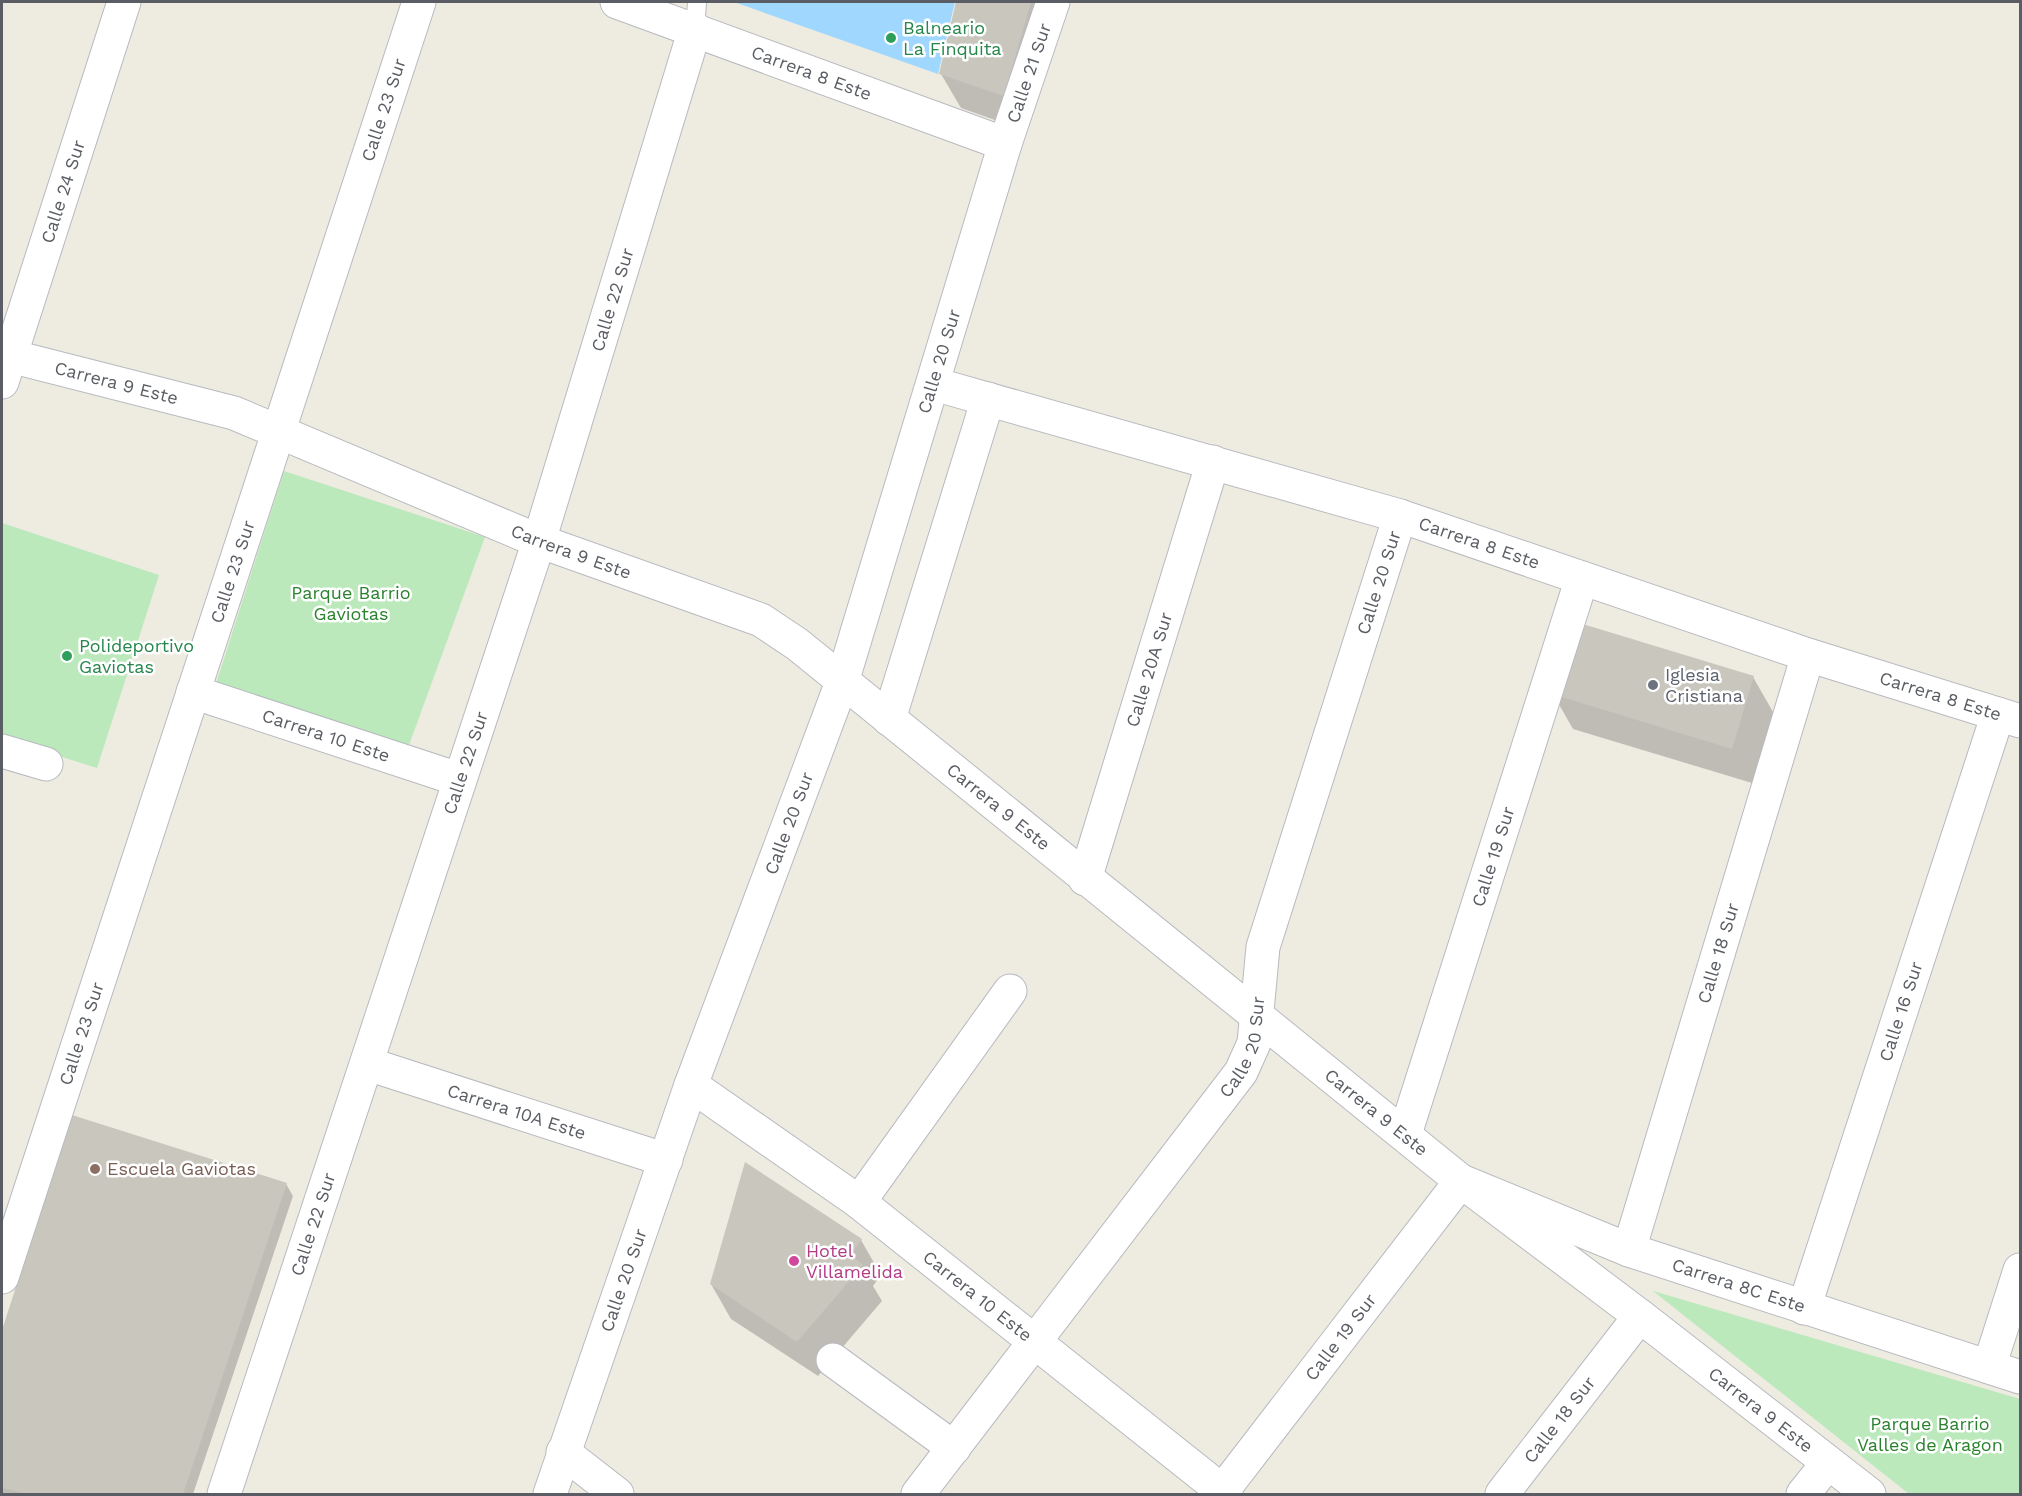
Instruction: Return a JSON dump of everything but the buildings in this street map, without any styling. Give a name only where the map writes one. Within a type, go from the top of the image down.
[{"type":"street","name":"Calle 24 Sur","points":[[4,365],[124,2]]},
{"type":"street","name":"Calle 23 Sur","points":[[2,1277],[419,2]]},
{"type":"street","name":"Carrera 8 Este","points":[[617,2],[696,15],[1005,144]]},
{"type":"street","name":"Calle 21 Sur","points":[[1005,144],[1053,2]]},
{"type":"street","name":"Calle 22 Sur","points":[[224,1494],[368,1064],[458,779],[539,541],[696,15]]},
{"type":"street","name":"Calle 20 Sur","points":[[550,1494],[691,1085],[842,682],[1005,144]]},
{"type":"street","name":"Carrera 9 Este","points":[[4,365],[234,413],[539,541],[761,621],[797,644],[1461,1181],[1640,1316],[1869,1494]]},
{"type":"street","name":"Carrera 8 Este","points":[[934,384],[1400,516],[1808,655],[2009,718]]},
{"type":"street","points":[[889,719],[988,399]]},
{"type":"street","name":"Calle 20A Sur","points":[[1085,879],[1213,462]]},
{"type":"street","name":"Calle 20 Sur","points":[[918,1494],[1036,1343],[1241,1072],[1254,1043],[1263,947],[1400,516]]},
{"type":"street","name":"Calle 19 Sur","points":[[1405,1134],[1582,578]]},
{"type":"street","name":"Calle 18 Sur","points":[[1629,1250],[1808,655]]},
{"type":"street","name":"Carrera 10 Este","points":[[192,692],[458,779]]},
{"type":"street","name":"Calle 16 Sur","points":[[1804,1308],[2009,718]]},
{"type":"street","points":[[2,751],[46,764]]},
{"type":"street","points":[[859,1202],[1010,991]]},
{"type":"street","name":"Carrera 10A Este","points":[[368,1064],[666,1160]]},
{"type":"street","name":"Carrera 10 Este","points":[[691,1085],[859,1202],[1223,1493]]},
{"type":"street","name":"Calle 19 Sur","points":[[1223,1493],[1461,1181]]},
{"type":"street","name":"Carrera 8C Este","points":[[1461,1181],[1629,1250],[2020,1377]]},
{"type":"street","points":[[1989,1367],[2020,1270]]},
{"type":"street","name":"Calle 18 Sur","points":[[1502,1494],[1640,1316]]},
{"type":"street","points":[[832,1360],[954,1448]]},
{"type":"street","points":[[563,1452],[618,1494]]},
{"type":"street","points":[[1803,1494],[1828,1463]]},
{"type":"green space","name":"Parque Barrio Gaviotas","points":[[284,471],[485,537],[405,756],[214,690]]},
{"type":"green space","name":"Polideportivo Gaviotas","points":[[2,523],[159,575],[97,768],[2,738]]},
{"type":"green space","name":"Parque Barrio Valles de Aragon","points":[[1653,1291],[2020,1399],[2020,1494],[1909,1494]]},
{"type":"water","name":"Balneario La Finquita","points":[[734,2],[955,2],[938,74]]},
{"type":"place","name":"Balneario La Finquita","points":[[891,38]]},
{"type":"place","name":"Polideportivo Gaviotas","points":[[67,656]]},
{"type":"place","name":"Iglesia Cristiana","points":[[1653,685]]},
{"type":"place","name":"Escuela Gaviotas","points":[[95,1169]]},
{"type":"place","name":"Hotel Villamelida","points":[[794,1261]]}]
